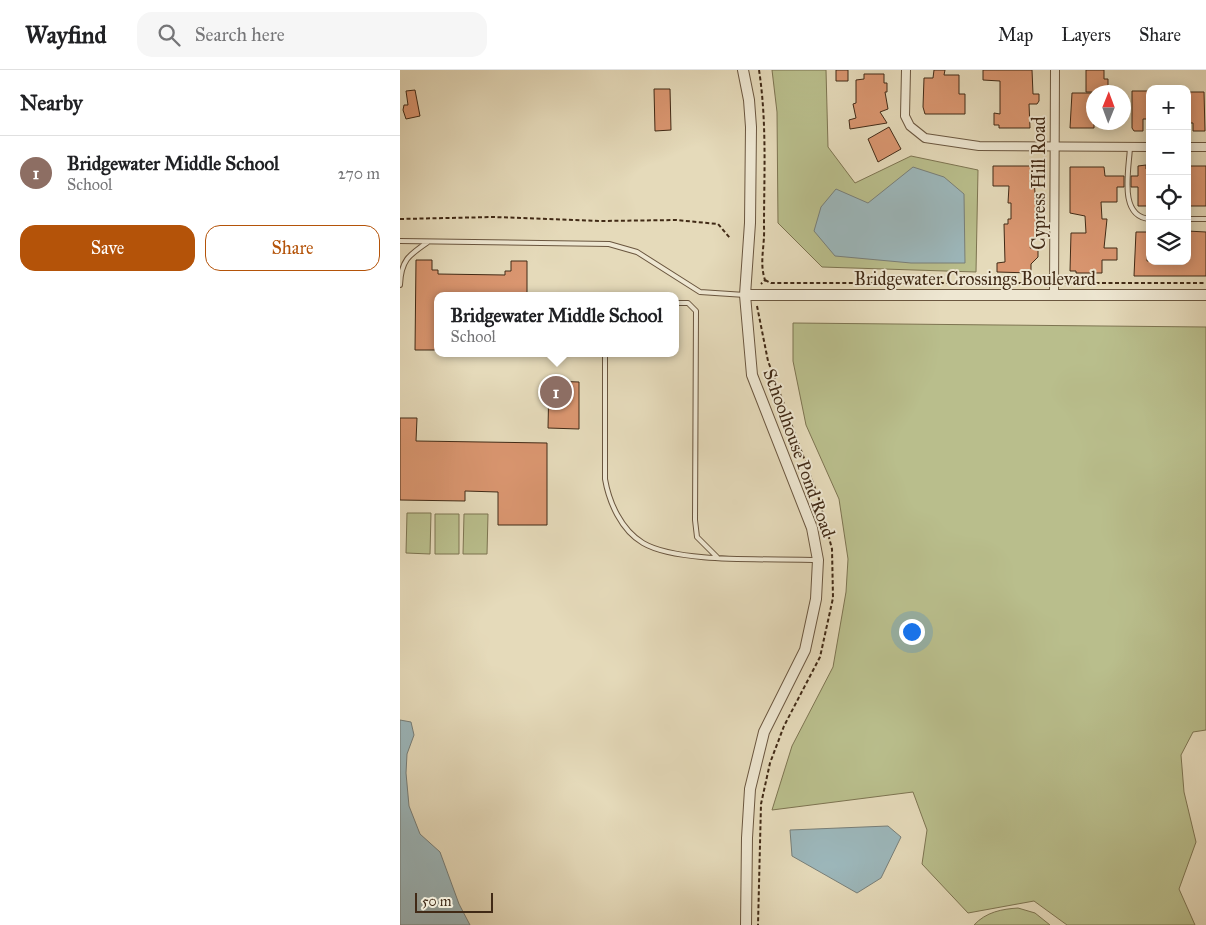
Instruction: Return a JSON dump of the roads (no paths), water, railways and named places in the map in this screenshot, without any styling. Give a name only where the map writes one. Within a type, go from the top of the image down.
[{"type":"street","name":"Schoolhouse Pond Road","points":[[743,70],[749,100],[751,127],[750,223],[745,295],[752,374],[812,528],[818,560],[816,599],[805,650],[764,732],[750,788],[747,838],[746,925]]},
{"type":"street","points":[[906,70],[905,116],[910,126],[925,138],[979,146],[1146,147]]},
{"type":"street","name":"Cypress Hill Road","points":[[1054,295],[1055,70]]},
{"type":"street","points":[[1191,147],[1206,147]]},
{"type":"street","name":"Bridgewater Crossings Boulevard","points":[[745,295],[1206,295]]},
{"type":"lane","points":[[1130,147],[1128,200],[1131,210],[1138,217],[1146,218]]},
{"type":"lane","points":[[1191,219],[1206,219]]},
{"type":"lane","points":[[400,241],[609,244],[637,252],[700,292],[745,295]]},
{"type":"lane","points":[[400,285],[400,268],[407,258],[429,241]]},
{"type":"lane","points":[[679,303],[688,303],[696,311],[695,520],[697,537],[717,557]]},
{"type":"lane","points":[[605,357],[605,479],[609,499],[622,522],[642,542],[677,556],[818,560]]},
{"type":"water","points":[[913,167],[944,177],[964,194],[965,263],[911,263],[835,256],[814,231],[821,207],[836,189],[868,203]]},
{"type":"water","points":[[400,720],[411,722],[414,735],[407,754],[406,773],[409,806],[420,834],[440,852],[459,904],[470,925],[400,925]]},
{"type":"water","points":[[888,826],[901,837],[881,878],[857,893],[792,856],[790,830]]},
{"type":"place","name":"Bridgewater Middle School","points":[[556,392]]}]
